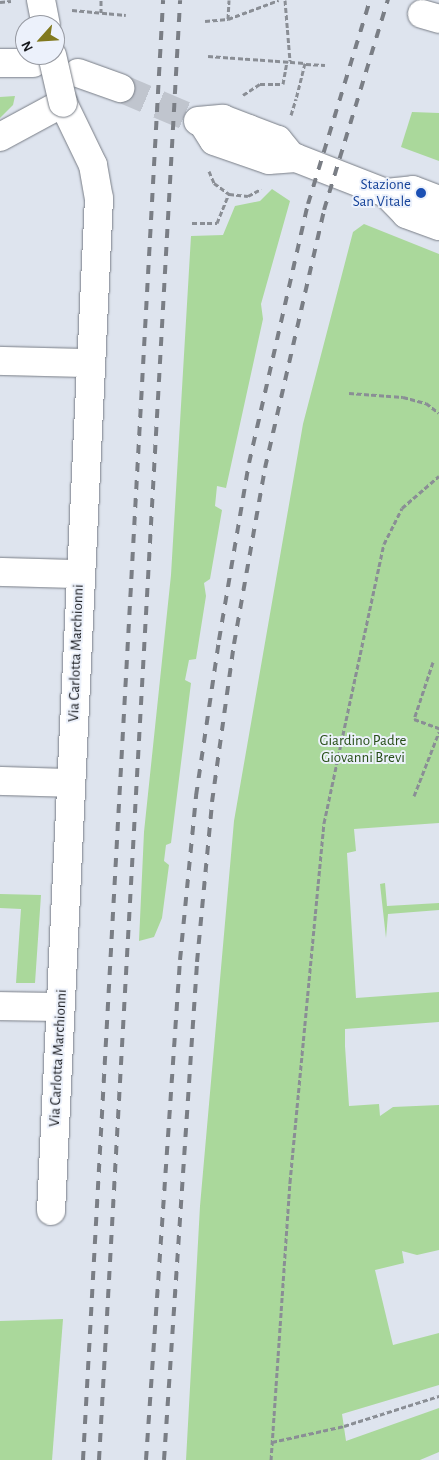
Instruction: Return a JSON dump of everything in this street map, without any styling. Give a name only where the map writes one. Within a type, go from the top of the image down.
[{"type":"street","points":[[0,63],[15,62]]},
{"type":"street","name":"Via Carlotta Marchionni","points":[[45,65],[92,165],[98,198],[51,1211]]},
{"type":"street","points":[[78,73],[120,88]]},
{"type":"street","points":[[0,137],[63,103]]},
{"type":"street","points":[[200,122],[214,141],[269,160],[292,157],[386,193],[406,214],[439,226]]},
{"type":"street","points":[[386,193],[414,190],[439,200]]},
{"type":"street","points":[[0,360],[90,363]]},
{"type":"street","points":[[0,572],[80,574]]},
{"type":"street","points":[[0,781],[71,783]]},
{"type":"street","points":[[0,1006],[60,1007]]},
{"type":"path","points":[[101,0],[101,12]]},
{"type":"path","points":[[228,19],[229,0]]},
{"type":"path","points":[[205,21],[228,19],[280,0]]},
{"type":"path","points":[[208,56],[287,61],[306,63],[296,100],[298,91],[306,62],[287,61],[285,0]]},
{"type":"path","points":[[0,2],[10,1]]},
{"type":"path","points":[[50,11],[101,12],[126,16]]},
{"type":"path","points":[[240,99],[260,84],[283,84],[287,61]]},
{"type":"path","points":[[298,91],[306,63],[325,65]]},
{"type":"path","points":[[207,164],[214,183],[229,194],[256,193],[265,181]]},
{"type":"path","points":[[192,223],[217,223],[229,194]]},
{"type":"path","points":[[349,393],[404,397],[426,403],[439,413]]},
{"type":"path","points":[[271,1460],[290,1182],[324,823],[384,544],[402,508],[439,476]]},
{"type":"path","points":[[433,662],[414,719],[439,728]]},
{"type":"path","points":[[414,796],[439,732]]},
{"type":"path","points":[[272,1442],[344,1426],[439,1396]]},
{"type":"green space","points":[[15,96],[13,105],[0,118],[0,97]]},
{"type":"green space","points":[[412,112],[439,113],[439,161],[401,147]]},
{"type":"green space","points":[[272,189],[290,201],[261,304],[263,319],[226,488],[217,486],[215,506],[222,510],[210,579],[204,583],[206,596],[196,659],[189,660],[185,680],[191,683],[171,843],[166,845],[164,861],[169,865],[162,918],[154,937],[139,941],[144,832],[171,575],[191,236],[223,235],[235,206],[260,201]]},
{"type":"green space","name":"Giardino Padre Giovanni Brevi","points":[[364,224],[439,254],[439,823],[354,829],[356,851],[347,853],[356,998],[439,992],[439,1022],[345,1029],[345,1046],[349,1106],[379,1104],[380,1116],[393,1107],[439,1105],[439,1250],[417,1255],[402,1251],[404,1263],[375,1270],[393,1345],[439,1333],[439,1385],[342,1414],[346,1441],[439,1408],[439,1452],[420,1460],[186,1460],[200,1206],[234,821],[303,424],[353,232]]},
{"type":"green space","points":[[385,883],[387,906],[439,903],[439,910],[388,914],[386,938],[380,884]]},
{"type":"green space","points":[[0,894],[41,895],[35,983],[16,983],[21,909],[0,908]]},
{"type":"green space","points":[[63,1319],[52,1460],[0,1460],[0,1321]]},
{"type":"tunnel","points":[[120,88],[198,121]]},
{"type":"railway","points":[[83,1460],[163,0]]},
{"type":"railway","points":[[99,1460],[180,0]]},
{"type":"railway","points":[[146,1460],[180,960],[196,796],[219,640],[249,463],[308,204],[370,0]]},
{"type":"railway","points":[[164,1460],[197,962],[212,802],[234,644],[265,468],[324,210],[388,0]]},
{"type":"place","name":"Stazione San Vitale","points":[[421,193]]}]
